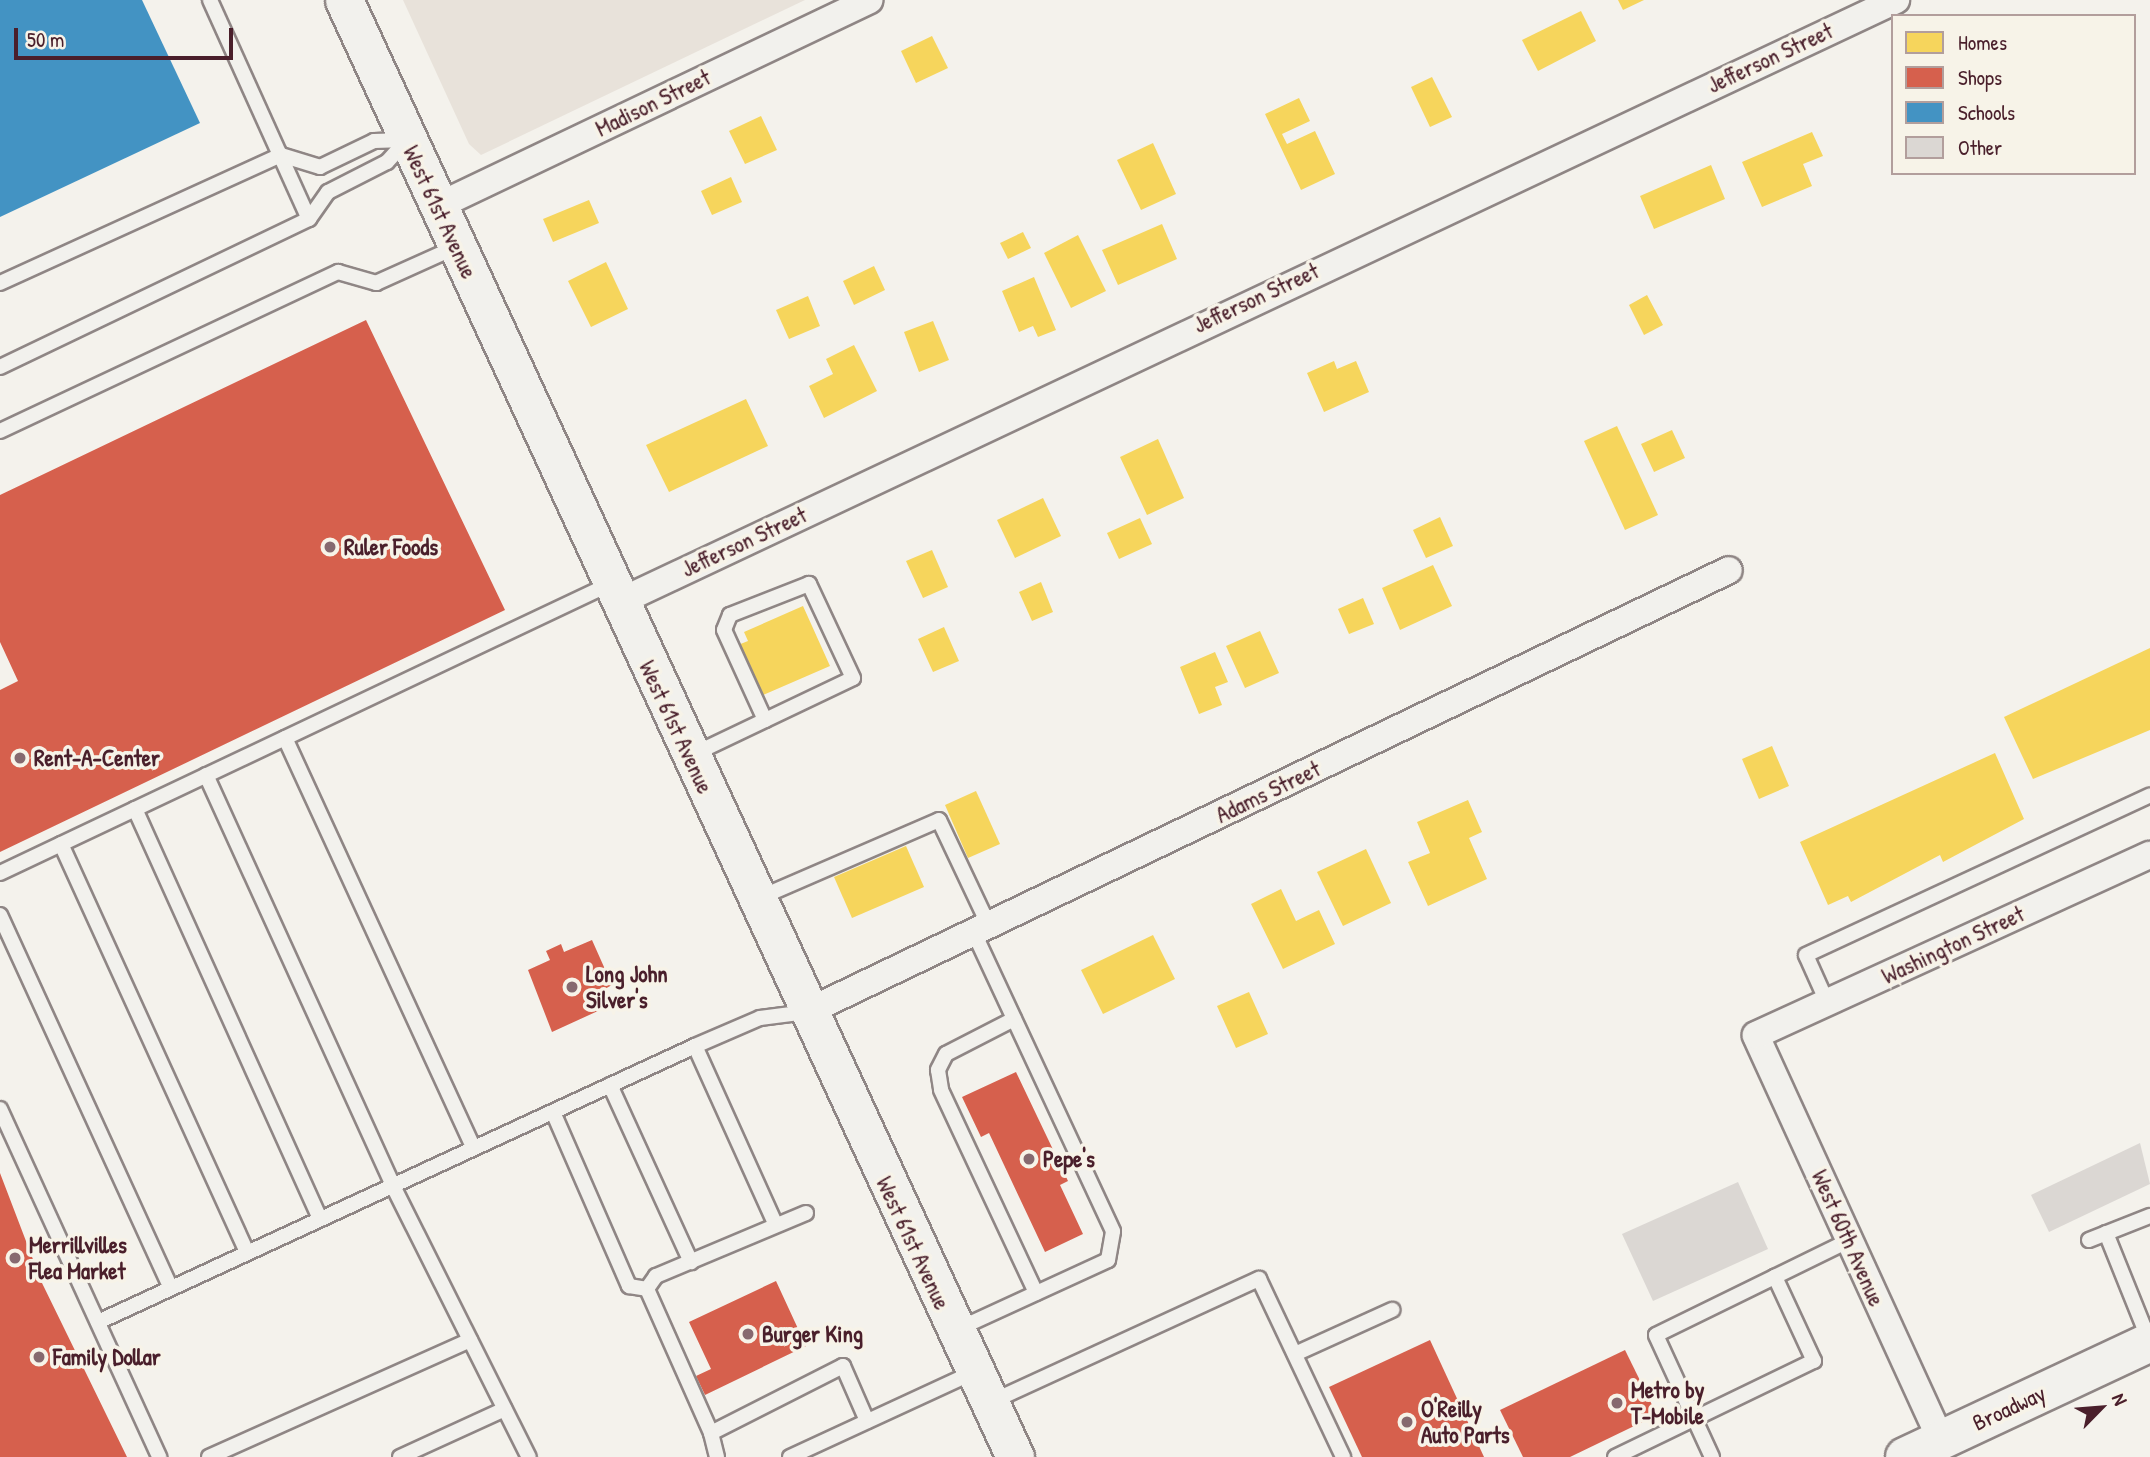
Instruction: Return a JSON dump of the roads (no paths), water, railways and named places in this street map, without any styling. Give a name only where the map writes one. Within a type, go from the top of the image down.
[{"type":"main road","name":"West 61st Avenue","points":[[344,0],[1009,1456]]},
{"type":"main road","name":"Broadway","points":[[1905,1457],[2150,1341]]},
{"type":"street","name":"Madison Street","points":[[438,206],[869,0]]},
{"type":"street","name":"Jefferson Street","points":[[615,593],[1896,0]]},
{"type":"street","name":"Adams Street","points":[[807,1013],[1729,570]]},
{"type":"street","name":"Washington Street","points":[[1756,1035],[2150,855]]},
{"type":"street","name":"West 60th Avenue","points":[[1756,1035],[1941,1440]]},
{"type":"lane","points":[[210,0],[309,219]]},
{"type":"lane","points":[[0,283],[281,155],[320,167],[374,141],[407,140]]},
{"type":"lane","points":[[0,367],[309,219],[328,192],[387,162],[407,140]]},
{"type":"lane","points":[[0,431],[338,272],[376,283],[456,247]]},
{"type":"lane","points":[[689,756],[765,720],[853,678],[810,584],[730,615],[724,630],[765,720]]},
{"type":"lane","points":[[0,873],[285,738],[615,593]]},
{"type":"lane","points":[[285,738],[474,1148]]},
{"type":"lane","points":[[206,775],[393,1186],[529,1457]]},
{"type":"lane","points":[[1827,1002],[1806,955],[2150,794]]},
{"type":"lane","points":[[135,809],[320,1219]]},
{"type":"lane","points":[[755,900],[939,820],[1014,1019],[1113,1231],[1108,1260],[953,1331]]},
{"type":"lane","points":[[61,844],[247,1253]]},
{"type":"lane","points":[[0,915],[171,1288]]},
{"type":"lane","points":[[98,1322],[695,1046],[760,1018],[807,1013]]},
{"type":"lane","points":[[1014,1019],[946,1054],[938,1070],[1036,1293]]},
{"type":"lane","points":[[695,1046],[776,1225]]},
{"type":"lane","points":[[610,1085],[691,1262]]},
{"type":"lane","points":[[0,1109],[159,1457]]},
{"type":"lane","points":[[553,1112],[629,1286],[647,1289]]},
{"type":"lane","points":[[647,1289],[656,1276],[806,1213]]},
{"type":"lane","points":[[2088,1240],[2150,1216]]},
{"type":"lane","points":[[2106,1233],[2150,1341]]},
{"type":"lane","points":[[1712,1457],[1656,1335],[1850,1240]]},
{"type":"lane","points":[[1615,1457],[1814,1361],[1775,1277]]},
{"type":"lane","points":[[790,1457],[867,1421],[979,1389],[1259,1279],[1343,1457]]},
{"type":"lane","points":[[647,1289],[711,1433],[717,1457]]},
{"type":"lane","points":[[1295,1354],[1392,1310]]},
{"type":"lane","points":[[209,1457],[470,1340]]},
{"type":"lane","points":[[711,1433],[844,1366],[867,1421]]},
{"type":"lane","points":[[400,1457],[505,1409]]},
{"type":"place","name":"Ruler Foods","points":[[330,547]]},
{"type":"place","name":"Rent-A-Center","points":[[20,758]]},
{"type":"place","name":"Long John Silver's","points":[[572,987]]},
{"type":"place","name":"Pepe's","points":[[1029,1159]]},
{"type":"place","name":"Merrillvilles Flea Market","points":[[15,1258]]},
{"type":"place","name":"Burger King","points":[[748,1334]]},
{"type":"place","name":"Family Dollar","points":[[39,1357]]},
{"type":"place","name":"Metro by T-Mobile","points":[[1617,1403]]},
{"type":"place","name":"O'Reilly Auto Parts","points":[[1407,1422]]}]
